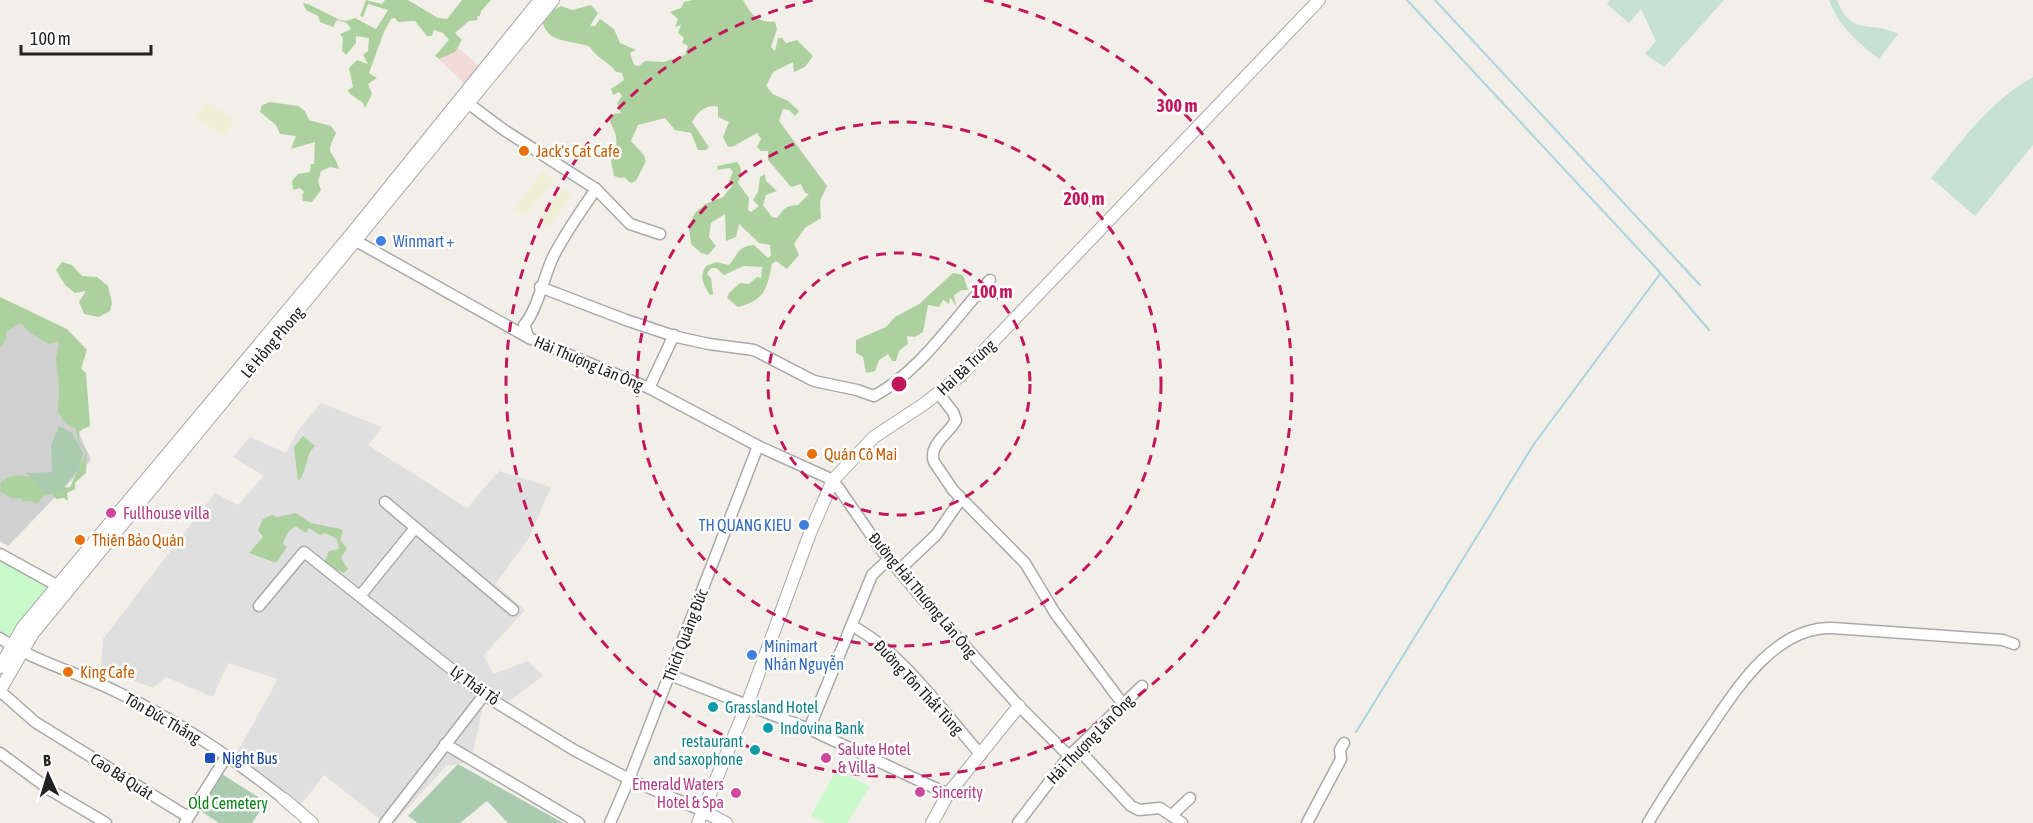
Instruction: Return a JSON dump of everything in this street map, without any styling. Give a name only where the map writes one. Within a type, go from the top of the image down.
[{"type":"street","name":"Lê Hồng Phong","points":[[353,239],[540,0]]},
{"type":"street","name":"Lê Hồng Phong","points":[[0,667],[161,469],[469,104],[553,0]]},
{"type":"street","name":"Hai Bà Trưng","points":[[698,823],[747,705],[810,533],[833,480],[874,437],[939,394],[960,376],[1319,0]]},
{"type":"street","points":[[469,104],[504,130],[596,189],[630,224],[660,234]]},
{"type":"street","points":[[529,338],[524,325],[530,318],[554,255],[596,189]]},
{"type":"street","name":"Hải Thượng Lãn Ông","points":[[353,239],[529,338],[649,388],[758,446],[833,480]]},
{"type":"street","points":[[540,287],[626,320],[674,335],[709,344],[754,350],[814,381],[874,396],[891,386],[922,358],[990,280]]},
{"type":"street","points":[[649,388],[674,335]]},
{"type":"street","points":[[939,394],[953,412],[956,420],[935,447],[932,457],[961,499],[1025,563],[1056,613],[1122,703]]},
{"type":"street","name":"Thích Quảng Đức","points":[[610,823],[758,446]]},
{"type":"street","name":"Lê Hồng Phong","points":[[0,690],[16,648],[58,586],[161,469]]},
{"type":"street","name":"Đường Hải Thượng Lãn Ông","points":[[833,480],[889,559],[1019,706],[1074,752],[1131,806],[1138,810],[1160,808],[1172,815]]},
{"type":"street","points":[[899,570],[936,535],[961,499]]},
{"type":"street","points":[[385,502],[513,610]]},
{"type":"street","points":[[360,596],[415,528]]},
{"type":"street","name":"Lý Thái Tổ","points":[[258,606],[304,552],[484,694],[574,750],[629,779],[726,823]]},
{"type":"street","points":[[0,554],[58,586]]},
{"type":"street","points":[[809,729],[872,575],[889,559]]},
{"type":"street","name":"Đường Tôn Thất Tùng","points":[[852,626],[868,634],[897,659],[981,755]]},
{"type":"street","points":[[1648,823],[1744,679],[1783,644],[1804,633],[1818,628],[1832,628],[2003,640],[2014,644]]},
{"type":"street","name":"Tôn Đức Thắng","points":[[0,638],[16,648],[116,691],[173,722],[284,799],[312,823]]},
{"type":"street","points":[[670,675],[809,729],[948,794]]},
{"type":"street","name":"Hải Thượng Lãn Ông","points":[[1018,823],[1074,752],[1142,686]]},
{"type":"street","name":"Cao Bá Quát","points":[[0,690],[35,722],[186,820]]},
{"type":"street","points":[[385,823],[484,694]]},
{"type":"street","points":[[932,823],[948,794],[1019,706]]},
{"type":"street","points":[[1307,823],[1341,759],[1340,750],[1344,743]]},
{"type":"street","points":[[445,744],[579,823]]},
{"type":"street","points":[[0,753],[50,790],[106,823]]},
{"type":"street","points":[[186,820],[226,757]]},
{"type":"street","points":[[1182,823],[1172,815],[1190,798]]},
{"type":"shaded area","points":[[449,40],[480,67],[466,85],[439,59]]},
{"type":"shaded area","points":[[0,302],[64,332],[86,425],[79,433],[91,460],[8,546],[0,541]]},
{"type":"shaded area","points":[[321,403],[382,427],[368,445],[467,508],[499,471],[551,487],[529,538],[495,584],[525,610],[484,655],[493,674],[528,661],[543,676],[505,704],[481,682],[483,706],[471,762],[446,766],[394,823],[385,823],[324,775],[297,810],[235,756],[278,679],[228,663],[213,697],[166,677],[153,688],[101,669],[103,639],[215,493],[238,505],[264,476],[233,457],[250,437],[286,453],[297,432]]},
{"type":"green space","points":[[366,0],[382,4],[385,0],[408,0],[438,18],[447,19],[462,0],[491,0],[481,11],[480,16],[477,16],[478,20],[469,21],[455,33],[462,40],[455,52],[439,59],[435,56],[449,40],[443,33],[434,30],[432,36],[427,36],[415,21],[398,22],[395,18],[391,19],[369,73],[377,78],[368,84],[372,94],[365,108],[363,103],[349,93],[348,90],[353,87],[349,68],[357,60],[368,64],[363,55],[368,51],[369,38],[356,36],[356,43],[346,55],[342,51],[343,38],[340,34],[351,29],[347,23],[337,20],[333,27],[320,22],[318,16],[306,10],[303,3],[340,20],[355,18],[376,29],[388,10],[368,4],[363,17],[360,16]]},
{"type":"green space","points":[[743,0],[755,17],[763,21],[775,22],[777,29],[771,47],[775,51],[778,38],[782,38],[786,43],[797,40],[813,56],[805,67],[794,72],[793,62],[773,72],[766,86],[773,94],[788,101],[799,111],[795,116],[789,110],[783,109],[779,121],[827,186],[820,201],[821,218],[805,228],[794,244],[799,255],[787,269],[776,261],[772,264],[764,292],[754,301],[738,307],[727,298],[729,293],[740,283],[749,284],[757,277],[761,278],[762,267],[744,266],[724,275],[716,268],[711,268],[707,274],[711,278],[713,295],[709,294],[702,277],[706,266],[717,262],[729,265],[741,249],[754,245],[768,258],[771,255],[770,245],[759,243],[739,224],[736,237],[726,241],[725,214],[711,223],[709,237],[716,246],[708,255],[701,253],[691,244],[689,227],[694,214],[705,204],[723,197],[732,186],[729,181],[733,172],[730,168],[718,170],[717,166],[737,162],[739,164],[741,172],[738,183],[749,198],[748,210],[751,212],[759,206],[753,200],[758,192],[760,177],[765,174],[766,181],[777,191],[766,195],[763,205],[772,217],[777,218],[785,208],[798,205],[809,194],[805,193],[801,184],[791,187],[768,160],[768,151],[761,151],[757,147],[761,139],[757,133],[728,147],[723,137],[729,122],[718,117],[718,107],[714,106],[703,110],[692,122],[709,147],[706,150],[698,150],[691,133],[675,130],[665,118],[638,125],[631,141],[645,156],[645,163],[636,181],[631,183],[624,177],[614,176],[610,156],[615,147],[616,138],[609,120],[613,114],[621,113],[617,103],[622,96],[619,92],[613,95],[611,89],[624,80],[622,73],[616,72],[590,47],[550,35],[543,23],[554,10],[561,6],[572,10],[591,5],[598,13],[590,26],[595,26],[600,19],[614,29],[620,43],[636,50],[630,53],[634,65],[639,66],[645,61],[664,62],[685,55],[688,46],[682,43],[684,38],[678,33],[681,25],[675,27],[678,19],[670,12],[681,8],[684,2]]},
{"type":"green space","points":[[1610,0],[1724,0],[1664,67],[1645,54],[1656,41],[1641,9],[1629,23],[1607,4]]},
{"type":"green space","points":[[1829,0],[1837,0],[1842,12],[1855,23],[1898,34],[1879,59],[1843,26]]},
{"type":"green space","points":[[2033,77],[2033,145],[1975,216],[1931,178],[1990,110]]},
{"type":"green space","points":[[206,101],[234,119],[224,136],[196,118]]},
{"type":"green space","points":[[270,102],[298,106],[305,111],[309,120],[331,126],[336,133],[330,150],[339,169],[330,167],[321,171],[318,182],[321,190],[312,202],[303,201],[304,192],[300,188],[293,190],[292,181],[298,174],[310,172],[311,164],[314,164],[315,142],[291,149],[296,136],[280,134],[276,125],[260,112],[262,105]]},
{"type":"green space","points":[[542,172],[555,179],[527,214],[514,210]]},
{"type":"green space","points":[[564,187],[572,193],[549,227],[536,221]]},
{"type":"green space","points":[[62,262],[72,265],[82,276],[97,277],[108,286],[112,303],[110,311],[99,317],[84,314],[79,302],[86,291],[75,293],[65,285],[56,270]]},
{"type":"green space","points":[[953,273],[963,275],[968,290],[962,290],[954,295],[956,306],[950,297],[949,304],[943,300],[939,307],[928,305],[923,332],[915,337],[907,336],[908,344],[899,351],[896,361],[892,361],[888,354],[879,360],[875,371],[866,373],[863,357],[856,353],[856,340],[886,327],[895,317],[919,304]]},
{"type":"green space","points":[[0,297],[67,329],[87,350],[81,369],[86,373],[90,426],[79,431],[79,441],[87,453],[86,473],[75,483],[75,489],[67,493],[68,501],[64,498],[56,499],[52,494],[43,496],[37,504],[32,501],[23,502],[20,498],[11,498],[0,492],[1,482],[18,476],[27,476],[61,487],[70,487],[86,453],[78,442],[76,429],[66,424],[58,413],[59,385],[56,360],[59,341],[49,344],[29,332],[21,323],[7,331],[5,342],[0,347]]},
{"type":"green space","points":[[59,426],[72,433],[83,453],[79,469],[60,492],[46,493],[26,473],[52,472],[51,445]]},
{"type":"green space","points":[[303,436],[315,446],[309,454],[304,473],[298,481],[294,447]]},
{"type":"green space","points":[[296,513],[311,523],[341,529],[343,532],[340,540],[347,548],[341,558],[348,569],[344,573],[324,564],[329,551],[339,549],[337,539],[325,533],[320,535],[309,528],[306,533],[295,526],[291,530],[283,544],[287,547],[276,563],[249,553],[263,537],[258,530],[263,519],[272,515],[278,517]]},
{"type":"green space","points":[[0,559],[47,587],[11,637],[0,630]]},
{"type":"green space","points":[[458,764],[563,823],[508,823],[487,801],[460,823],[418,823],[408,816]]},
{"type":"green space","points":[[836,771],[870,786],[847,823],[826,823],[811,816]]},
{"type":"green space","name":"Old Cemetery","points":[[222,774],[266,802],[252,823],[219,823],[198,809]]},
{"type":"waterway","points":[[1407,0],[1656,268],[1709,330]]},
{"type":"waterway","points":[[1435,0],[1700,285]]},
{"type":"waterway","points":[[1356,732],[1534,444],[1660,274]]},
{"type":"place","name":"Jack's Cat Cafe","points":[[524,151]]},
{"type":"place","name":"Winmart +","points":[[381,241]]},
{"type":"place","name":"Quán Cô Mai","points":[[812,454]]},
{"type":"place","name":"Fullhouse villa","points":[[111,513]]},
{"type":"place","name":"TH QUANG KIEU","points":[[804,525]]},
{"type":"place","name":"Thiên Bảo Quán","points":[[80,540]]},
{"type":"place","name":"Minimart Nhân Nguyễn","points":[[752,655]]},
{"type":"place","name":"King Cafe","points":[[68,672]]},
{"type":"place","name":"Grassland Hotel","points":[[713,707]]},
{"type":"place","name":"Indovina Bank","points":[[768,728]]},
{"type":"place","name":"restaurant and saxophone","points":[[755,750]]},
{"type":"place","name":"Night Bus","points":[[210,758]]},
{"type":"place","name":"Salute Hotel & Villa","points":[[826,758]]},
{"type":"place","name":"Sincerity","points":[[920,792]]},
{"type":"place","name":"Emerald Waters Hotel & Spa","points":[[736,793]]}]
